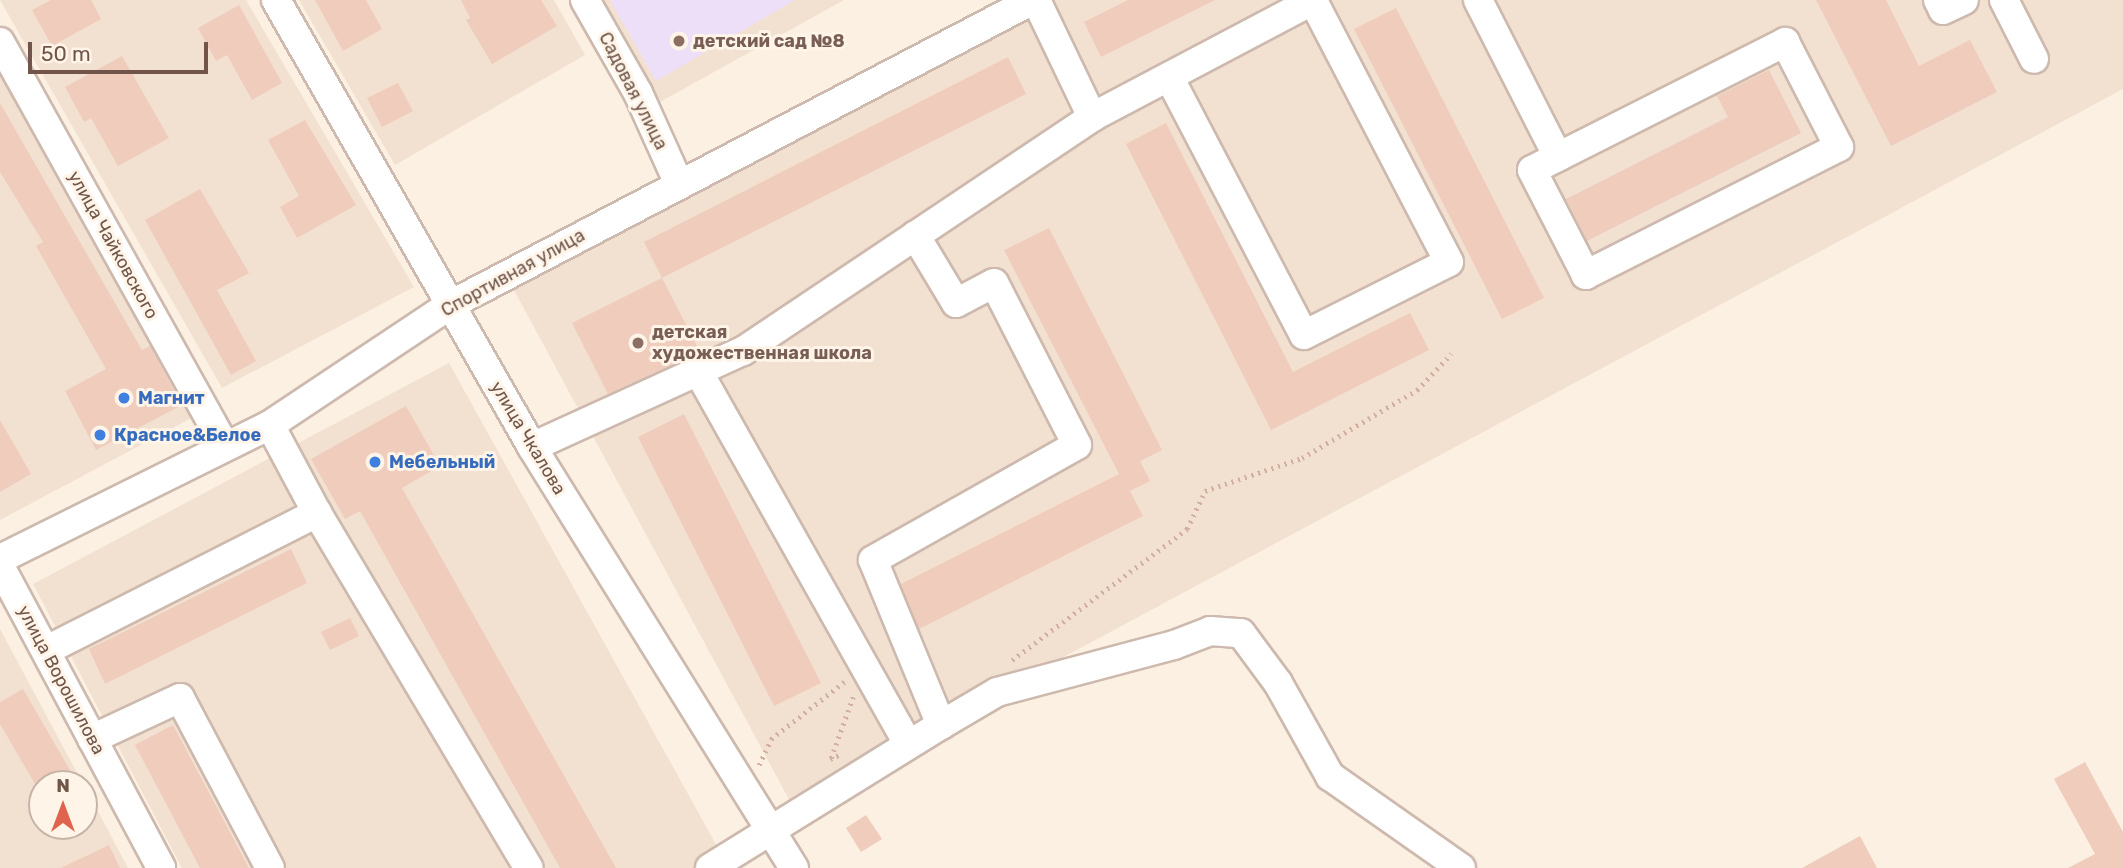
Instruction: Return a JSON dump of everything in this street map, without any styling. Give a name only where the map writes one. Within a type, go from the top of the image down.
[{"type":"street","name":"улица Чкалова","points":[[276,0],[532,447],[767,829],[794,868]]},
{"type":"street","name":"Садовая улица","points":[[585,0],[638,93],[679,184]]},
{"type":"street","name":"Спортивная улица","points":[[0,559],[270,425],[450,305],[1035,0]]},
{"type":"street","points":[[1035,0],[1092,117]]},
{"type":"street","points":[[532,447],[743,351],[1092,117],[1313,0],[1449,262],[1304,335],[1168,77]]},
{"type":"street","points":[[1478,0],[1558,157]]},
{"type":"street","points":[[1938,0],[1943,10],[1964,0]]},
{"type":"street","points":[[2004,0],[2034,59]]},
{"type":"street","name":"улица Чайковского","points":[[0,42],[225,447]]},
{"type":"street","points":[[1786,42],[1839,147],[1586,275],[1532,170],[1558,157],[1786,42]]},
{"type":"street","points":[[915,235],[956,303],[994,283],[1077,445],[873,560],[942,725]]},
{"type":"street","points":[[698,371],[908,744]]},
{"type":"street","points":[[270,425],[317,513],[529,868]]},
{"type":"street","points":[[47,650],[317,513]]},
{"type":"street","name":"улица Ворошилова","points":[[0,566],[161,868]]},
{"type":"street","points":[[710,868],[767,829],[997,692],[1174,645],[1210,631],[1241,633],[1278,683],[1330,776],[1461,868]]},
{"type":"street","points":[[92,739],[180,698],[270,868]]},
{"type":"path","points":[[1008,663],[1187,529],[1205,491],[1302,458],[1417,390],[1451,354]]},
{"type":"path","points":[[816,799],[864,667]]},
{"type":"path","points":[[747,796],[771,739],[864,667]]},
{"type":"path","points":[[830,759],[853,749]]},
{"type":"shaded area","points":[[0,0],[246,0],[414,287],[222,388]]},
{"type":"shaded area","points":[[299,0],[554,0],[585,55],[395,165]]},
{"type":"shaded area","name":"детский сад №8","points":[[603,0],[844,0],[660,102]]},
{"type":"shaded area","name":"детский сад №8","points":[[610,0],[795,0],[656,81]]},
{"type":"shaded area","points":[[1055,0],[2123,0],[2123,89],[791,803],[514,290]]},
{"type":"shaded area","points":[[0,71],[197,415],[0,520]]},
{"type":"shaded area","points":[[449,363],[729,868],[182,868],[33,584]]},
{"type":"shaded area","points":[[0,629],[76,770],[28,770],[28,840],[98,840],[98,811],[128,868],[0,868]]},
{"type":"building","points":[[51,0],[91,0],[101,19],[52,46],[32,10]]},
{"type":"building","points":[[315,0],[366,0],[382,29],[343,51]]},
{"type":"building","points":[[461,0],[541,0],[557,26],[492,64],[466,20],[470,18]]},
{"type":"building","points":[[1128,0],[1215,0],[1101,57],[1084,22]]},
{"type":"building","points":[[1816,0],[1886,0],[1919,66],[1970,40],[1997,92],[1891,146]]},
{"type":"building","points":[[239,5],[282,83],[252,100],[227,55],[216,61],[198,28]]},
{"type":"building","points":[[1396,8],[1544,298],[1502,319],[1354,29]]},
{"type":"building","points":[[122,56],[169,138],[118,166],[91,118],[84,122],[65,87]]},
{"type":"building","points":[[1008,57],[1026,94],[662,278],[644,242]]},
{"type":"building","points":[[1769,70],[1801,133],[1587,241],[1566,199],[1728,117],[1717,96]]},
{"type":"building","points":[[398,83],[413,111],[382,127],[367,98]]},
{"type":"building","points":[[0,103],[142,350],[150,346],[182,405],[96,450],[65,391],[106,369],[36,246],[43,242],[0,172]]},
{"type":"building","points":[[305,120],[356,205],[297,238],[280,207],[299,196],[268,140]]},
{"type":"building","points":[[1166,123],[1293,372],[1410,313],[1429,350],[1271,430],[1126,144]]},
{"type":"building","points":[[200,189],[249,273],[217,290],[256,361],[231,375],[145,220]]},
{"type":"building","points":[[1049,228],[1162,450],[1140,461],[1150,481],[1130,491],[1143,516],[919,629],[901,584],[1119,474],[1004,250]]},
{"type":"building","name":"детская художественная школа","points":[[662,278],[700,352],[608,394],[572,323]]},
{"type":"building","points":[[406,406],[440,466],[402,488],[616,868],[560,868],[360,511],[345,519],[311,459]]},
{"type":"building","points":[[684,414],[821,683],[774,706],[638,437]]},
{"type":"building","points":[[0,420],[31,474],[0,492]]},
{"type":"building","points":[[291,549],[307,583],[105,684],[89,649]]},
{"type":"building","points":[[350,618],[359,636],[330,650],[321,632]]},
{"type":"building","points":[[23,689],[70,770],[28,772],[0,724],[0,702]]},
{"type":"building","points":[[173,725],[249,868],[200,868],[135,745]]},
{"type":"building","points":[[2085,762],[2123,832],[2123,868],[2068,868],[2095,854],[2054,779]]},
{"type":"building","points":[[866,815],[882,839],[861,852],[846,828]]},
{"type":"building","points":[[1860,836],[1877,868],[1802,868]]},
{"type":"building","points":[[109,845],[120,868],[61,868]]},
{"type":"place","name":"детский сад №8","points":[[679,41]]},
{"type":"place","name":"детская художественная школа","points":[[638,343]]},
{"type":"place","name":"Магнит","points":[[124,398]]},
{"type":"place","name":"Красное&Белое","points":[[100,435]]},
{"type":"place","name":"Мебельный","points":[[375,462]]}]
